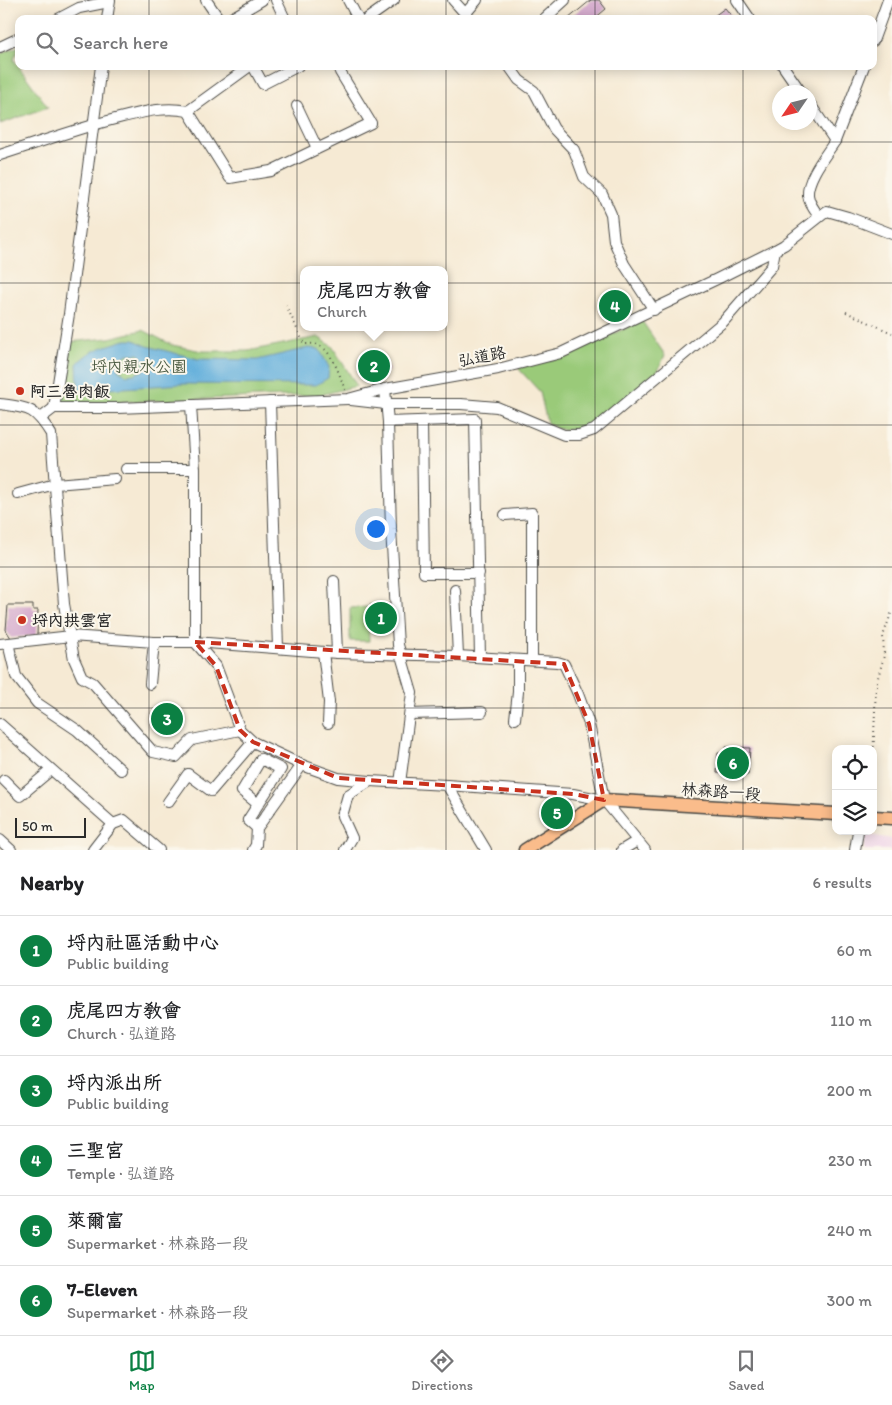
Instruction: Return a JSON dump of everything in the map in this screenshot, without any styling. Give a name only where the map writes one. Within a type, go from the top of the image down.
[{"type":"main road","name":"林森路一段","points":[[604,800],[832,814]]},
{"type":"main road","points":[[525,850],[604,800]]},
{"type":"main road","points":[[877,817],[892,818]]},
{"type":"street","points":[[206,0],[216,15]]},
{"type":"street","points":[[237,15],[262,0]]},
{"type":"street","points":[[276,0],[283,15]]},
{"type":"street","points":[[348,0],[356,15]]},
{"type":"street","points":[[373,15],[394,0]]},
{"type":"street","points":[[453,0],[466,15]]},
{"type":"street","points":[[468,15],[477,0]]},
{"type":"street","points":[[548,15],[565,0]]},
{"type":"street","points":[[737,0],[747,15]]},
{"type":"street","points":[[877,30],[888,0]]},
{"type":"street","points":[[66,15],[80,8],[109,1],[107,15]]},
{"type":"street","points":[[0,48],[15,40]]},
{"type":"street","points":[[41,418],[54,408],[69,314],[101,70]]},
{"type":"street","points":[[0,155],[94,124],[158,108],[188,110],[245,70]]},
{"type":"street","points":[[254,70],[263,84],[290,70]]},
{"type":"street","points":[[188,110],[230,178],[271,171],[371,123],[340,70]]},
{"type":"street","points":[[512,70],[519,80],[534,91],[554,129],[574,150],[584,177],[602,194],[611,214],[614,241],[624,264],[654,310]]},
{"type":"street","points":[[786,70],[797,85]]},
{"type":"street","points":[[862,70],[835,141],[813,176],[808,194],[811,205],[819,216],[827,211],[892,234]]},
{"type":"street","points":[[297,106],[317,148]]},
{"type":"street","points":[[817,114],[835,141]]},
{"type":"street","name":"弘道路","points":[[54,408],[118,408],[348,399],[385,389],[498,369],[561,353],[654,310],[784,245],[819,216]]},
{"type":"street","points":[[348,399],[386,404],[460,404],[497,407],[564,435],[579,435],[594,430],[723,322],[772,266],[775,250]]},
{"type":"street","points":[[385,389],[398,645],[412,693],[400,783]]},
{"type":"street","points":[[270,402],[278,648]]},
{"type":"street","points":[[0,404],[31,410],[41,418],[51,434],[64,604],[74,659],[82,677],[93,682],[153,752],[176,757],[192,740],[240,730]]},
{"type":"street","points":[[191,405],[195,469],[195,642],[216,666],[240,730],[253,742],[302,765],[338,778],[573,794],[604,800]]},
{"type":"street","points":[[388,422],[475,419],[480,657]]},
{"type":"street","points":[[422,421],[424,573],[479,574]]},
{"type":"street","points":[[126,469],[195,469]]},
{"type":"street","points":[[18,494],[55,484],[115,479]]},
{"type":"street","points":[[506,515],[532,513],[532,660]]},
{"type":"street","points":[[334,581],[338,653]]},
{"type":"street","points":[[455,590],[458,656]]},
{"type":"street","points":[[121,770],[77,730],[37,702],[16,676],[4,643],[71,636],[154,642],[195,642],[338,653],[480,657],[564,664],[578,694],[588,724],[604,800],[645,850]]},
{"type":"street","points":[[150,684],[154,642]]},
{"type":"street","points":[[323,652],[329,702],[328,723]]},
{"type":"street","points":[[515,719],[518,692],[518,660]]},
{"type":"street","points":[[410,714],[482,712]]},
{"type":"street","points":[[0,724],[113,824]]},
{"type":"street","points":[[168,802],[188,774],[211,791],[253,742]]},
{"type":"street","points":[[253,850],[256,845],[257,828],[302,765]]},
{"type":"street","points":[[4,780],[20,796],[52,770]]},
{"type":"street","points":[[345,850],[352,838],[342,816],[348,795],[370,781]]},
{"type":"street","points":[[447,785],[486,850]]},
{"type":"street","points":[[257,828],[248,820],[258,804]]},
{"type":"street","points":[[93,850],[113,824],[124,820],[159,850]]},
{"type":"street","points":[[855,850],[857,835]]},
{"type":"street","points":[[0,840],[10,850]]},
{"type":"street","points":[[622,850],[637,841]]},
{"type":"path","points":[[286,305],[304,344],[322,346],[339,370],[348,399]]},
{"type":"path","points":[[846,312],[892,332]]},
{"type":"path","points":[[874,745],[876,685],[884,656],[883,636],[892,611]]},
{"type":"highlighted area","points":[[195,642],[564,664],[589,724],[604,800],[573,794],[338,778],[253,742],[240,730],[216,666]]},
{"type":"shaded area","points":[[865,835],[892,839],[892,850],[864,850]]},
{"type":"green space","points":[[15,48],[15,70],[21,70],[48,107],[0,124],[0,54]]},
{"type":"green space","points":[[642,321],[665,355],[657,373],[586,430],[558,429],[547,423],[540,392],[518,368],[561,357]]},
{"type":"green space","name":"埒內親水公園","points":[[143,330],[172,345],[202,351],[248,351],[318,337],[332,346],[357,386],[320,395],[61,404],[62,373],[69,342],[109,338]]},
{"type":"green space","points":[[368,607],[369,641],[350,641],[350,608]]},
{"type":"water","points":[[125,340],[134,340],[147,346],[198,359],[257,360],[308,348],[319,349],[329,367],[328,378],[316,385],[182,384],[81,391],[78,386],[77,364],[93,351]],"holes":[[[128,354],[139,354],[144,362],[144,370],[126,375],[118,369],[119,359]]]},
{"type":"building","points":[[591,0],[599,0],[606,9],[599,15],[573,15]]},
{"type":"building","points":[[725,8],[731,15],[715,15]]},
{"type":"building","points":[[621,296],[625,303],[613,310],[609,303]]},
{"type":"building","points":[[375,351],[389,370],[374,381],[360,362]]},
{"type":"building","points":[[389,604],[391,631],[373,632],[370,605]]},
{"type":"building","name":"埒內拱雲宮","points":[[8,605],[33,605],[33,610],[38,610],[37,635],[11,638],[6,630]]},
{"type":"building","points":[[726,747],[750,748],[748,775],[717,773],[718,753],[726,753]]},
{"type":"place","name":"三聖宮","points":[[615,306]]},
{"type":"place","name":"虎尾四方教會","points":[[374,366]]},
{"type":"place","name":"阿三魯肉飯","points":[[20,391]]},
{"type":"place","name":"埒內社區活動中心","points":[[381,618]]},
{"type":"place","name":"埒內拱雲宮","points":[[22,620]]},
{"type":"place","name":"埒內派出所","points":[[167,719]]},
{"type":"place","name":"7-Eleven","points":[[733,763]]},
{"type":"place","name":"萊爾富","points":[[557,813]]}]
